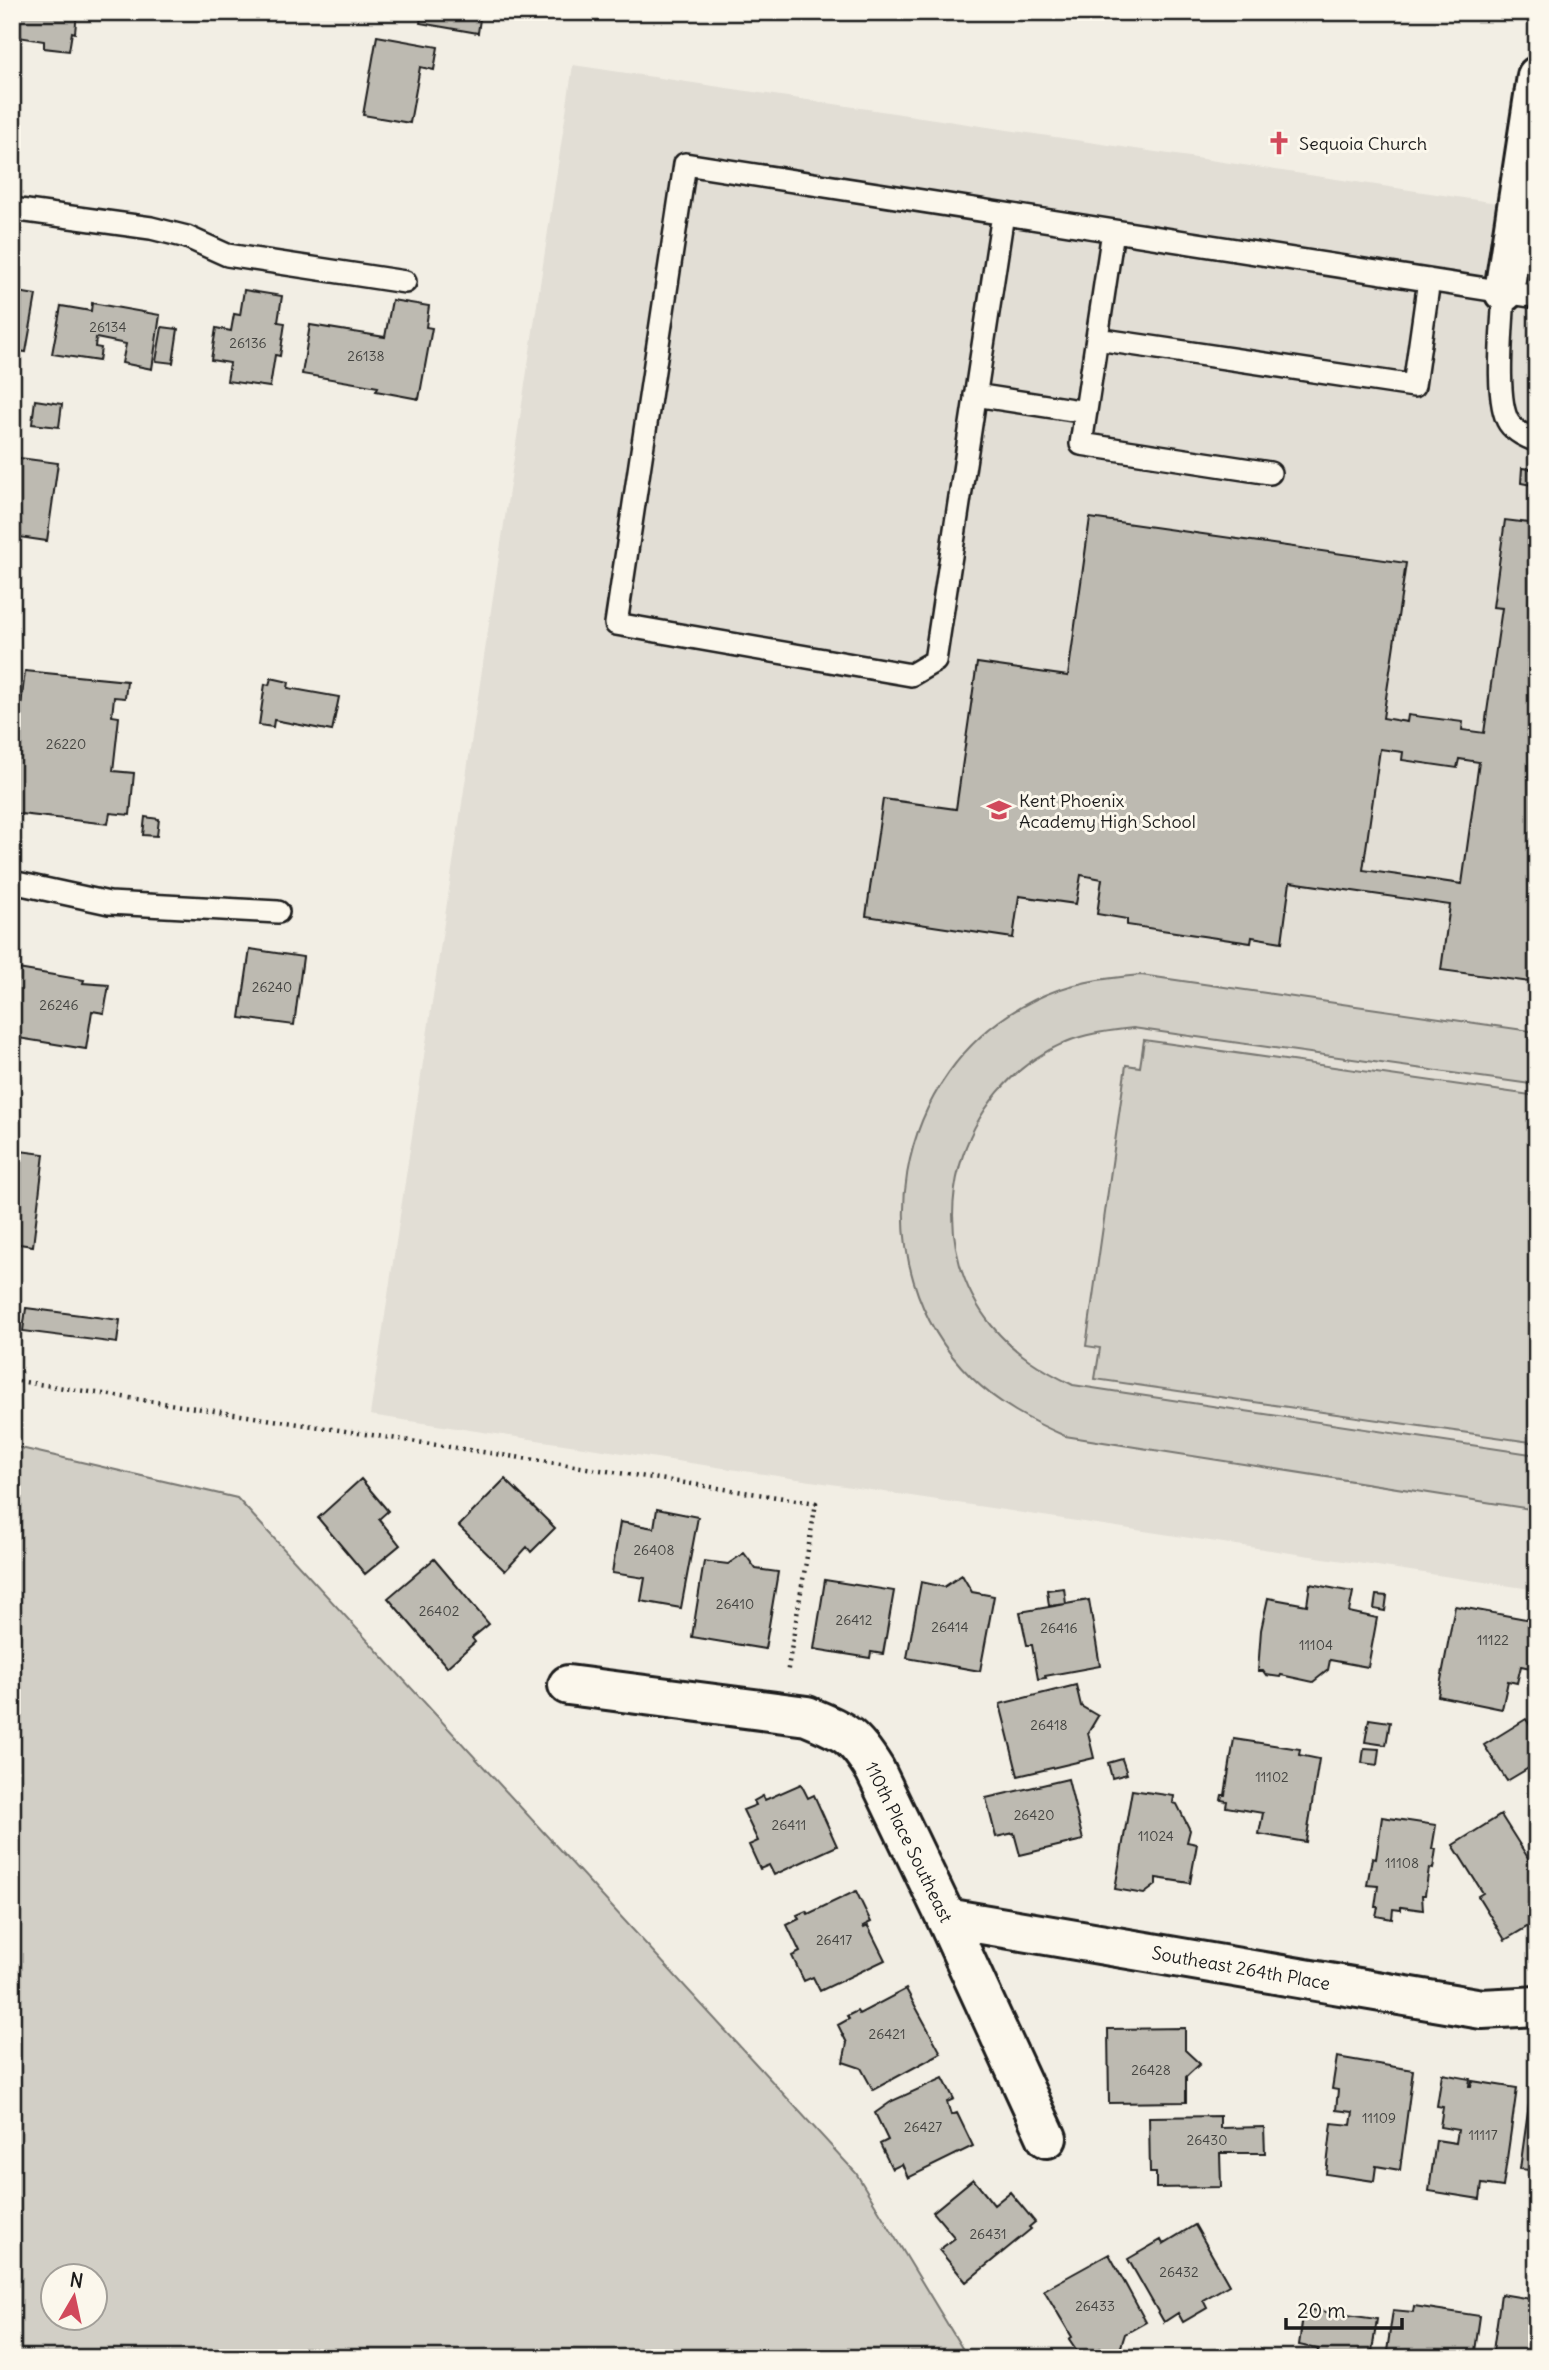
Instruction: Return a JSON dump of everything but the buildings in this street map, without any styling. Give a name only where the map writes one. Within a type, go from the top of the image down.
[{"type":"street","points":[[1521,294],[1537,76]]},
{"type":"street","name":"110th Place Southeast","points":[[568,1685],[807,1716],[844,1731],[861,1747],[875,1770],[946,1918],[1047,2138]]},
{"type":"street","name":"Southeast 264th Place","points":[[946,1918],[1482,2009],[1537,2006]]},
{"type":"lane","points":[[1003,214],[935,661],[911,675],[616,624],[685,164],[1521,294],[1501,400],[1510,424],[1522,435],[1537,441]]},
{"type":"lane","points":[[12,209],[151,228],[187,237],[227,255],[405,282]]},
{"type":"lane","points":[[1113,231],[1081,444],[1270,474]]},
{"type":"lane","points":[[1097,340],[1414,386],[1429,280]]},
{"type":"lane","points":[[975,395],[1086,412]]},
{"type":"lane","points":[[12,882],[109,903],[278,912]]},
{"type":"path","points":[[12,1380],[816,1503],[780,1712]]},
{"type":"shaded area","name":"Kent Phoenix Academy High School","points":[[573,65],[1517,206],[1537,76],[1537,1590],[370,1415]]},
{"type":"shaded area","points":[[1141,975],[1537,1032],[1537,1085],[1133,1028],[1090,1034],[1066,1042],[1028,1064],[998,1093],[975,1128],[960,1166],[953,1207],[956,1249],[969,1289],[992,1326],[1029,1360],[1073,1385],[1537,1455],[1537,1510],[1065,1436],[1027,1418],[992,1396],[971,1377],[936,1332],[914,1281],[904,1227],[907,1173],[922,1121],[948,1073],[986,1032],[1034,1000],[1059,989],[1086,982]]},
{"type":"shaded area","points":[[1144,1040],[1537,1096],[1537,1443],[1095,1379],[1100,1348],[1086,1346],[1126,1065],[1140,1067]]},
{"type":"shaded area","points":[[12,1446],[237,1498],[856,2173],[968,2358],[12,2358]]},
{"type":"place","name":"Sequoia Church","points":[[1279,143]]},
{"type":"place","name":"Kent Phoenix Academy High School","points":[[999,810]]}]
